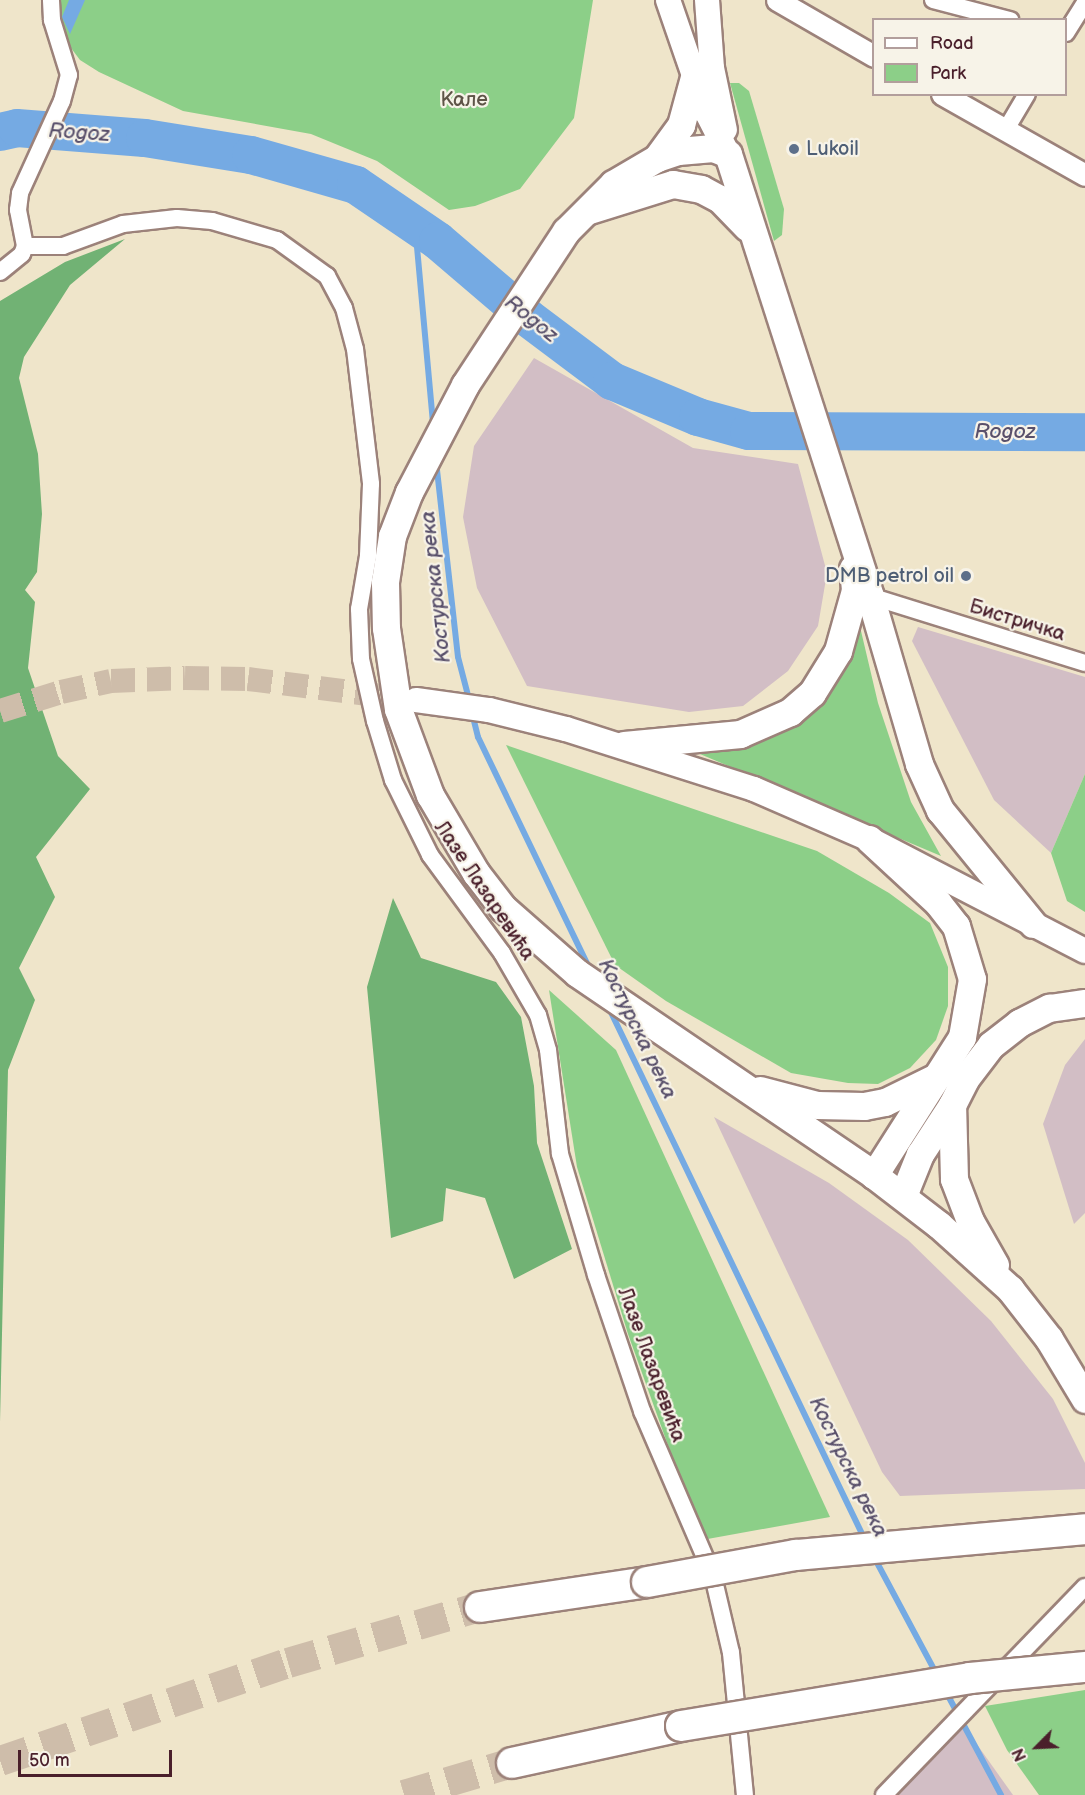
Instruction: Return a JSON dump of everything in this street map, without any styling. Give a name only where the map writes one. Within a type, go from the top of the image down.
[{"type":"highway","points":[[480,1607],[647,1582],[796,1555],[1085,1529]]},
{"type":"highway","points":[[512,1763],[681,1726],[970,1678],[1085,1667]]},
{"type":"main road","points":[[670,0],[690,6],[706,0],[712,68],[728,154]]},
{"type":"main road","points":[[670,0],[694,77],[728,154],[824,460],[870,596],[919,764],[940,810],[965,846],[1033,924]]},
{"type":"main road","points":[[657,158],[681,125],[694,77]]},
{"type":"main road","points":[[728,154],[697,148],[657,158],[613,184],[582,213],[537,271],[465,385],[409,492],[393,536],[385,582],[386,628],[398,709],[412,756],[450,834],[503,908],[577,973],[903,1196],[1010,1290]]},
{"type":"main road","points":[[582,213],[714,169],[728,154]]},
{"type":"main road","points":[[673,184],[701,189],[720,199],[754,237]]},
{"type":"main road","points":[[624,745],[740,734],[790,712],[805,699],[838,651],[849,624],[855,590],[852,543]]},
{"type":"main road","points":[[425,701],[489,710],[624,745],[754,789],[870,839],[1085,951]]},
{"type":"main road","points":[[870,839],[938,903],[956,926],[969,958],[972,979],[962,1037],[874,1175]]},
{"type":"main road","points":[[903,1196],[920,1154],[952,1105],[965,1079],[991,1045],[1018,1023],[1049,1008],[1085,1003]]},
{"type":"main road","points":[[739,1084],[817,1105],[842,1107],[885,1102],[939,1076]]},
{"type":"main road","points":[[952,1105],[954,1179],[970,1221],[1010,1290],[1049,1339],[1085,1399]]},
{"type":"street","points":[[0,272],[22,254],[25,246],[18,210],[20,193],[62,101],[68,69],[52,20],[51,0]]},
{"type":"street","points":[[776,0],[872,55]]},
{"type":"street","points":[[933,0],[1002,18]]},
{"type":"street","points":[[1067,30],[1085,2]]},
{"type":"street","points":[[945,96],[1085,175]]},
{"type":"street","points":[[1005,131],[1026,96]]},
{"type":"street","name":"Лазе Лазаревића","points":[[25,246],[63,246],[123,224],[177,218],[212,221],[277,240],[327,276],[344,308],[355,349],[371,484],[368,556],[359,609],[361,659],[375,720],[393,780],[430,855],[502,953],[538,1015],[548,1050],[560,1154],[596,1275],[642,1411],[713,1576],[730,1653],[745,1795]]},
{"type":"street","name":"Бистричка","points":[[870,596],[1085,663]]},
{"type":"street","points":[[884,1795],[945,1728],[1085,1587]]},
{"type":"shaded area","points":[[534,358],[693,448],[798,464],[827,573],[818,626],[788,671],[743,706],[689,712],[527,686],[477,588],[463,517],[474,446]]},
{"type":"shaded area","points":[[918,627],[1085,677],[1085,774],[1051,853],[994,800],[912,641]]},
{"type":"shaded area","points":[[1085,1039],[1085,1213],[1074,1224],[1043,1124],[1065,1065]]},
{"type":"shaded area","points":[[714,1117],[829,1183],[908,1240],[991,1321],[1053,1399],[1085,1463],[1085,1489],[900,1496],[882,1472]]},
{"type":"shaded area","points":[[961,1722],[1013,1795],[892,1795]]},
{"type":"green space","name":"Кале","points":[[57,0],[593,0],[574,118],[520,189],[475,206],[449,210],[377,161],[311,134],[183,111],[99,72],[80,60],[65,40],[59,25]]},
{"type":"green space","points":[[730,83],[739,83],[749,91],[784,209],[782,235],[774,241]]},
{"type":"green space","points":[[125,239],[70,285],[24,357],[19,378],[38,454],[42,514],[37,572],[25,590],[35,602],[28,668],[58,756],[90,789],[36,857],[55,897],[19,968],[35,1000],[8,1070],[0,1422],[0,301],[65,262]]},
{"type":"green space","points":[[857,614],[878,703],[911,802],[941,856],[700,754],[747,744],[784,725]]},
{"type":"green space","points":[[506,745],[817,851],[889,893],[930,923],[948,967],[948,1006],[936,1040],[910,1068],[878,1084],[848,1083],[791,1073],[666,1001],[615,965]]},
{"type":"green space","points":[[1085,774],[1085,912],[1067,901],[1051,853]]},
{"type":"green space","points":[[393,898],[421,958],[496,982],[521,1017],[534,1086],[537,1143],[572,1249],[514,1279],[485,1198],[446,1188],[443,1221],[391,1238],[367,987]]},
{"type":"green space","points":[[549,990],[616,1050],[830,1517],[702,1540],[628,1334],[577,1167]]},
{"type":"green space","points":[[1085,1690],[1085,1795],[1039,1795],[1007,1750],[985,1706]]},
{"type":"water","points":[[69,0],[85,0],[70,34],[62,17]]},
{"type":"waterway","name":"Rogoz","points":[[0,132],[17,128],[145,138],[251,155],[356,185],[438,241],[528,318],[612,381],[698,417],[749,431],[1085,432]]},
{"type":"waterway","name":"Костурска река","points":[[415,225],[433,424]]},
{"type":"waterway","name":"Костурска река","points":[[436,461],[458,657],[470,703]]},
{"type":"waterway","name":"Костурска река","points":[[472,713],[478,737],[590,970]]},
{"type":"waterway","name":"Костурска река","points":[[608,1006],[865,1540]]},
{"type":"waterway","name":"Костурска река","points":[[874,1557],[937,1675]]},
{"type":"waterway","name":"Костурска река","points":[[945,1690],[1001,1795]]},
{"type":"tunnel","points":[[0,711],[61,692],[111,681],[185,678],[248,679],[414,700]]},
{"type":"tunnel","points":[[0,1761],[288,1663],[480,1607]]},
{"type":"tunnel","points":[[404,1795],[512,1763]]},
{"type":"place","name":"Lukoil","points":[[794,149]]},
{"type":"place","name":"DMB petrol oil","points":[[966,576]]}]
